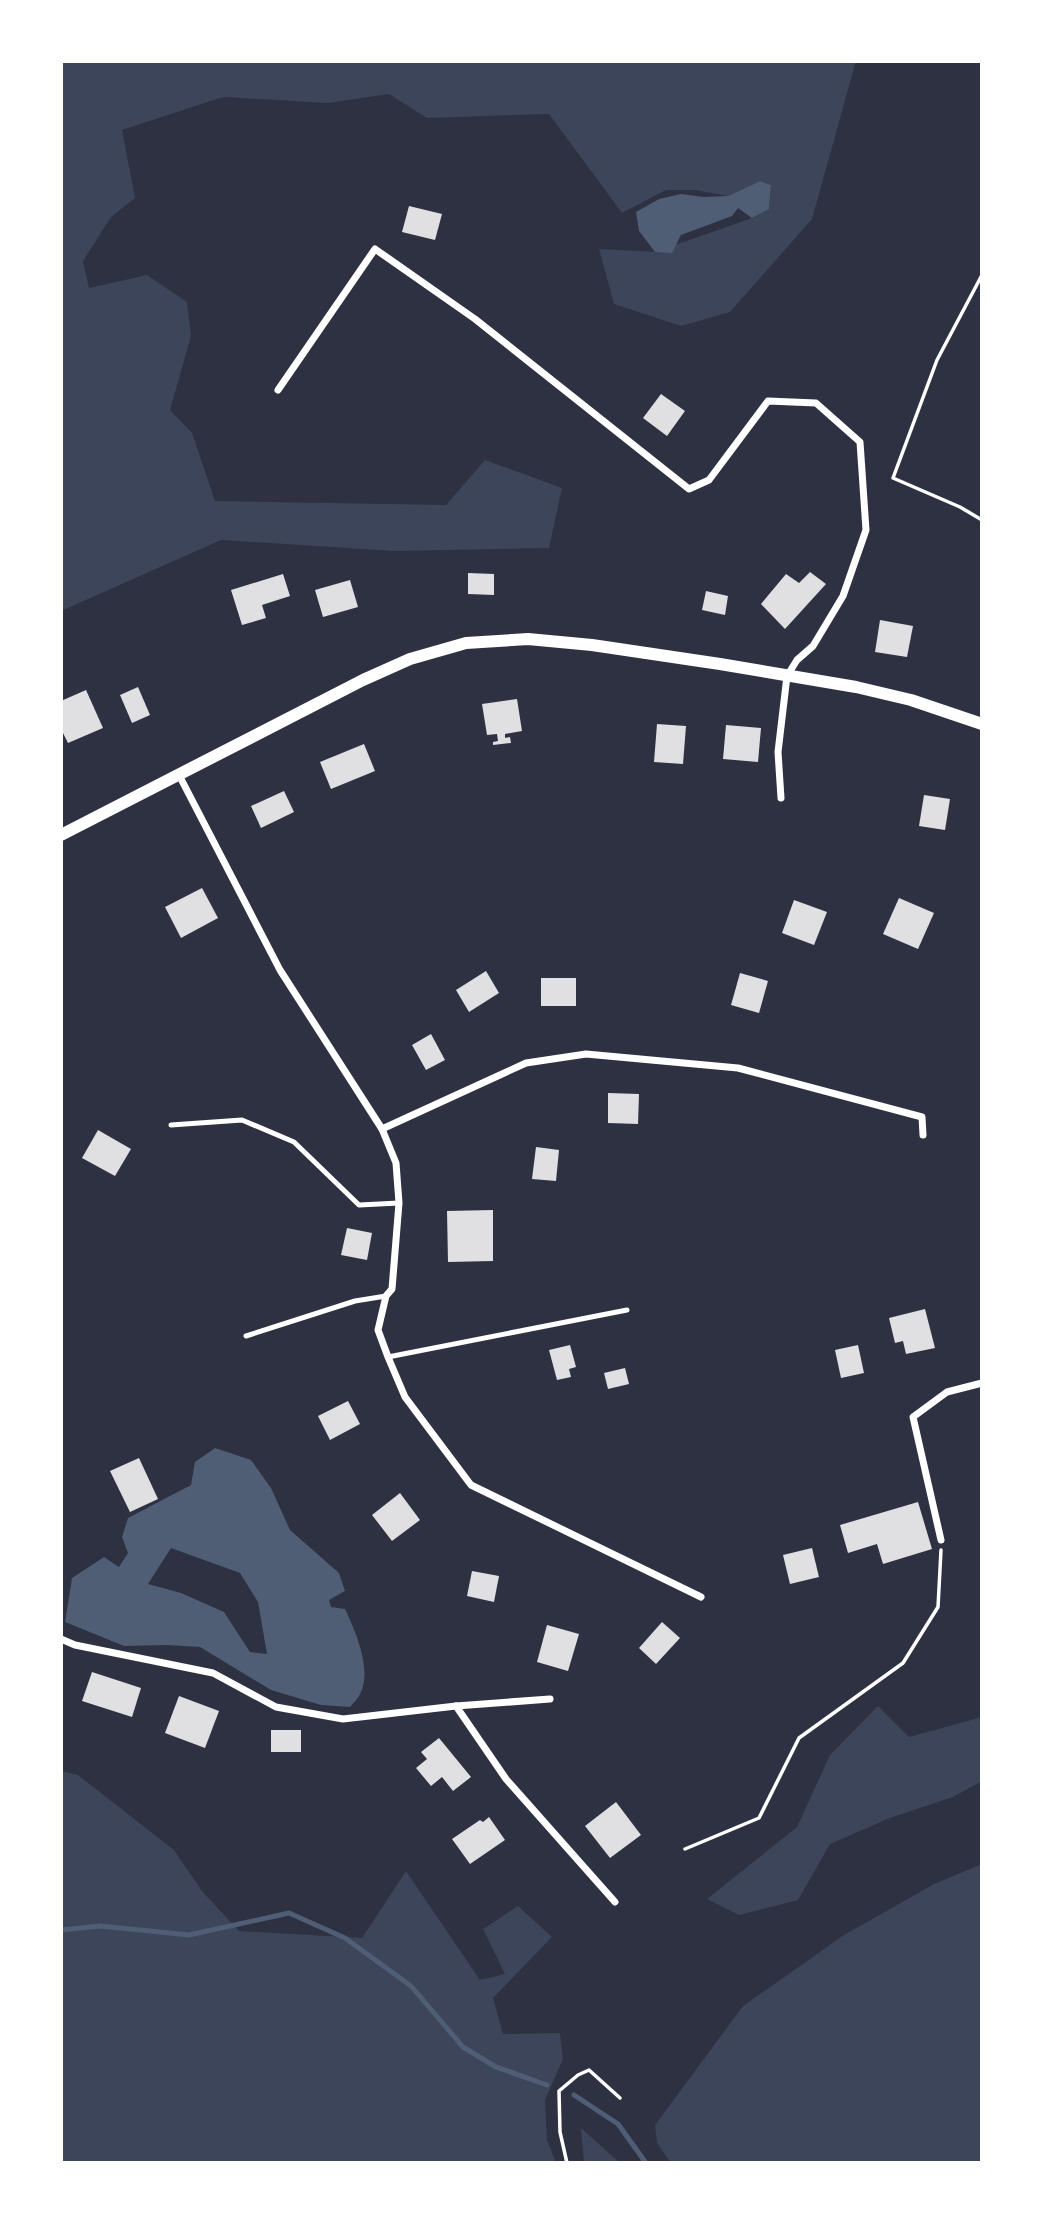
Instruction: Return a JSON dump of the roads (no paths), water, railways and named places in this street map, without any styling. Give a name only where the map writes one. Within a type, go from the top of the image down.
[{"type":"street","points":[[278,390],[375,249],[475,319],[689,489],[709,480],[768,401],[816,403],[860,442],[866,530],[843,596],[813,646],[797,660],[787,676],[778,752],[781,798]]},
{"type":"street","points":[[61,835],[363,680],[410,659],[466,643],[528,639],[592,645],[856,688],[911,701],[982,724]]},
{"type":"street","points":[[179,775],[280,970],[382,1129],[396,1163],[399,1203],[392,1289],[386,1296],[377,1330],[405,1397],[471,1485],[701,1597]]},
{"type":"street","points":[[382,1129],[526,1063],[586,1054],[738,1068],[922,1117],[923,1135]]},
{"type":"street","points":[[942,1540],[914,1417],[947,1392],[982,1383]]},
{"type":"street","points":[[61,1639],[75,1645],[213,1673],[276,1707],[343,1719],[550,1699]]},
{"type":"street","points":[[456,1706],[506,1779],[615,1902]]},
{"type":"lane","points":[[171,1125],[242,1120],[294,1142],[359,1205],[399,1203]]},
{"type":"lane","points":[[246,1336],[355,1301],[386,1296]]},
{"type":"lane","points":[[388,1357],[627,1310]]},
{"type":"waterway","points":[[61,1930],[100,1926],[189,1935],[289,1913],[345,1938],[411,1986],[463,2047],[496,2067],[547,2085]]},
{"type":"waterway","points":[[574,2095],[618,2124],[646,2163]]}]
